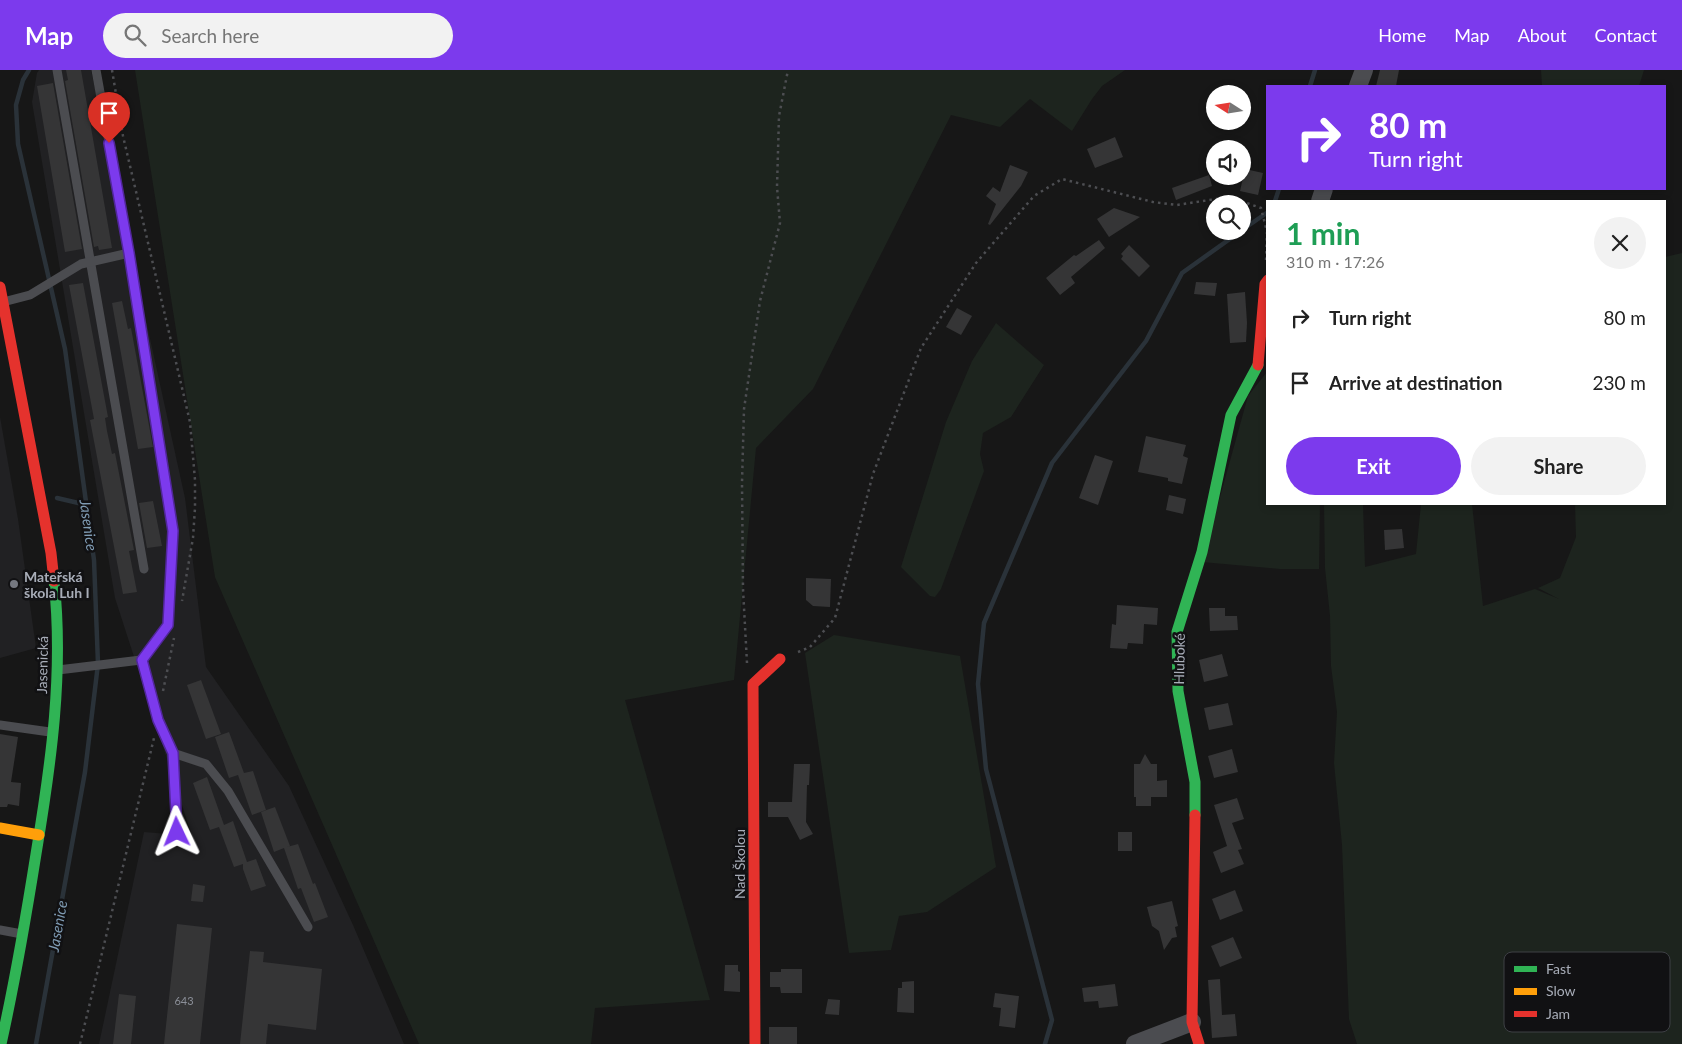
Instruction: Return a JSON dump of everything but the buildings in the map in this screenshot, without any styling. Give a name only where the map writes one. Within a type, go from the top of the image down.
[{"type":"street","points":[[1358,85],[1364,70]]},
{"type":"street","name":"Hluboké","points":[[1199,1044],[1192,1022],[1195,782],[1178,691],[1177,632],[1202,552],[1231,415],[1258,365],[1266,282]]},
{"type":"street","name":"Jasenická","points":[[0,286],[49,544],[55,585],[58,670],[53,732],[39,835],[23,934],[1,1044]]},
{"type":"street","points":[[753,684],[780,659]]},
{"type":"street","name":"Nad Školou","points":[[753,684],[755,1044]]},
{"type":"street","points":[[0,828],[39,835]]},
{"type":"street","points":[[1135,1044],[1192,1022]]},
{"type":"lane","points":[[57,70],[144,569]]},
{"type":"lane","points":[[58,670],[142,660],[168,625],[173,531],[129,253],[96,70]]},
{"type":"lane","points":[[3,302],[22,299],[81,264],[129,253]]},
{"type":"lane","points":[[142,660],[158,720],[173,753],[177,832]]},
{"type":"lane","points":[[0,725],[53,732]]},
{"type":"lane","points":[[173,753],[206,764],[228,791],[308,928]]},
{"type":"lane","points":[[0,930],[23,934]]},
{"type":"path","points":[[753,684],[747,664],[743,589],[742,483],[744,409],[760,301],[780,223],[777,187],[779,116],[788,70]]},
{"type":"path","points":[[780,659],[810,647],[835,618],[872,474],[921,348],[976,263],[1034,196],[1062,179],[1153,202],[1177,205],[1229,197],[1261,208],[1266,226]]},
{"type":"shaded area","points":[[39,70],[91,70],[185,498],[206,667],[289,786],[353,925],[404,1044],[99,1044],[144,832],[192,836],[115,598],[32,102]]},
{"type":"shaded area","points":[[135,70],[1125,70],[1102,86],[1072,131],[1030,99],[1000,127],[951,115],[813,389],[756,448],[734,680],[625,700],[710,1000],[595,1008],[591,1044],[419,1044],[215,577]]},
{"type":"shaded area","points":[[1541,70],[1644,70],[1639,85],[1542,85]]},
{"type":"shaded area","points":[[1682,253],[1682,1044],[1357,1044],[1349,1019],[1342,845],[1334,763],[1337,712],[1331,666],[1330,616],[1325,568],[1324,505],[1363,505],[1365,567],[1416,554],[1421,505],[1472,505],[1483,606],[1535,589],[1559,599],[1538,588],[1560,578],[1576,537],[1575,505],[1666,505],[1666,257]]},
{"type":"shaded area","points":[[996,323],[1044,365],[1011,417],[983,433],[980,454],[984,471],[941,589],[935,597],[930,596],[901,567],[946,422],[972,361]]},
{"type":"shaded area","points":[[1266,373],[1266,505],[1320,505],[1319,569],[1280,569],[1202,562],[1248,396]]},
{"type":"shaded area","name":"Mateřská škola Luh I","points":[[0,417],[18,519],[36,648],[0,658]]},
{"type":"shaded area","points":[[834,635],[960,656],[996,867],[927,912],[899,916],[891,950],[849,953],[805,653]]},
{"type":"waterway","name":"Jasenice","points":[[29,70],[23,80],[16,105],[18,144],[65,349],[94,560],[98,664],[85,772],[36,1044]]},
{"type":"waterway","points":[[1310,85],[1315,70]]},
{"type":"waterway","points":[[1275,200],[1279,190]]},
{"type":"waterway","points":[[1251,224],[1266,213]]},
{"type":"waterway","points":[[1045,1044],[1052,1020],[986,769],[978,684],[984,623],[1052,463],[1146,341],[1182,273],[1228,240]]},
{"type":"waterway","points":[[57,498],[87,505]]},
{"type":"traffic: fast","points":[[1195,815],[1195,782],[1178,691],[1177,632],[1202,552],[1231,415],[1258,365]]},
{"type":"traffic: fast","points":[[1,1044],[24,925],[51,752],[58,649],[54,581]]},
{"type":"traffic: slow","points":[[0,828],[39,835]]},
{"type":"traffic: jam","points":[[1258,365],[1266,283]]},
{"type":"traffic: jam","points":[[0,287],[51,553],[54,581]]},
{"type":"traffic: jam","points":[[755,1044],[753,684],[780,659]]},
{"type":"traffic: jam","points":[[1195,815],[1192,1022],[1199,1044]]},
{"type":"place","name":"Mateřská škola Luh I","points":[[14,584]]},
{"type":"route","points":[[109,143],[129,253],[173,531],[168,625],[142,660],[158,720],[173,753],[177,832]]}]
